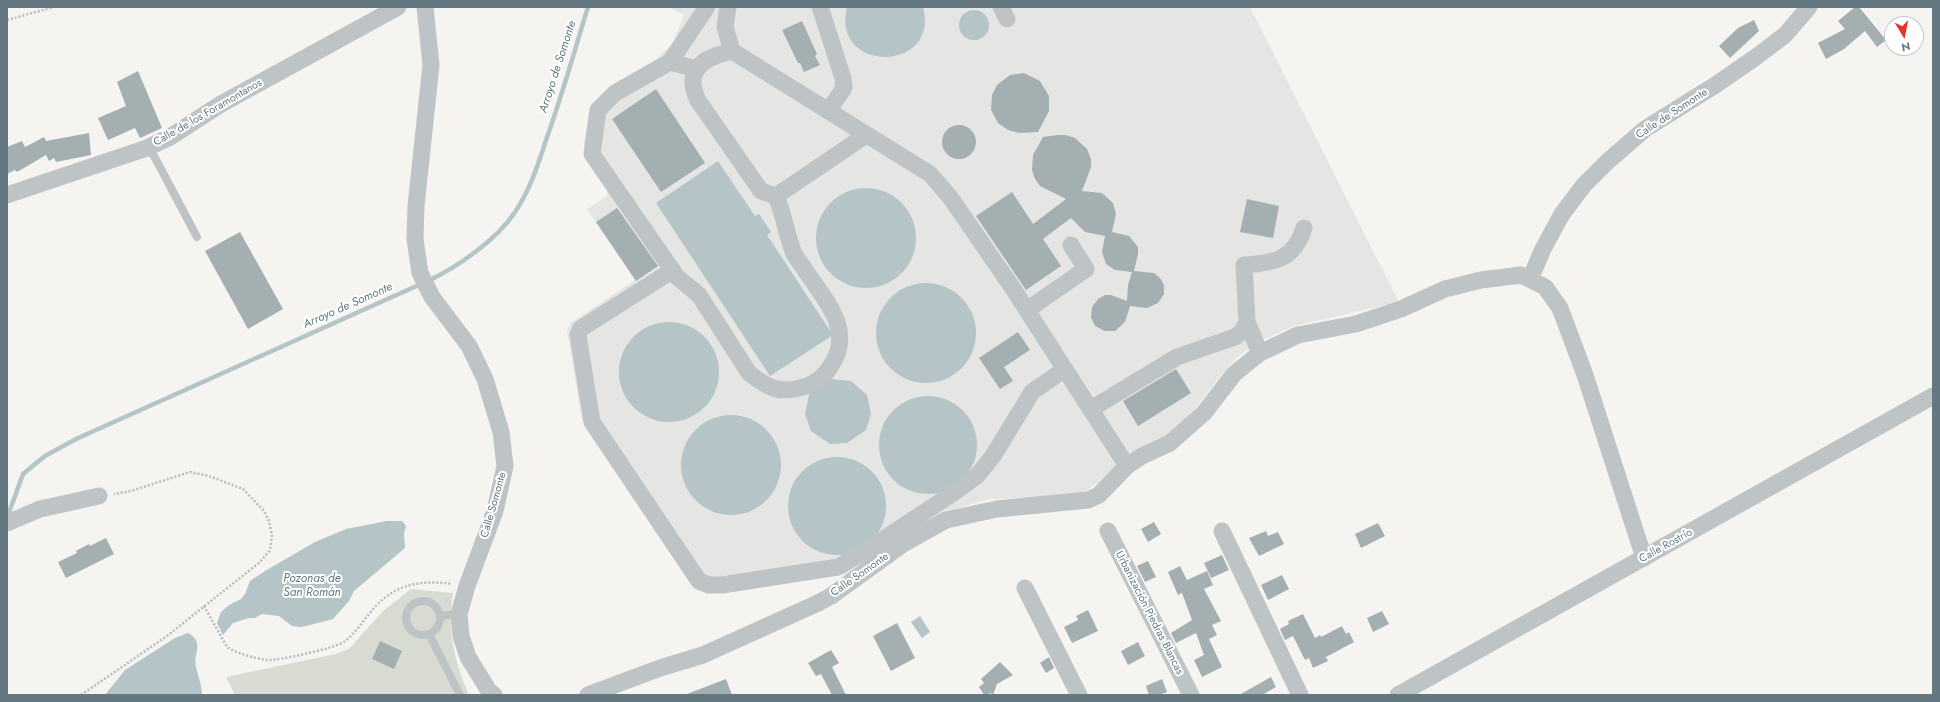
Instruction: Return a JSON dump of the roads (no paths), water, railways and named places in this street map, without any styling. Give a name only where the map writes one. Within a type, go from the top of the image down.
[{"type":"street","name":"Calle de los Foramontanos","points":[[7,195],[147,148],[170,137],[221,104],[398,7]]},
{"type":"street","name":"Calle Somonte","points":[[425,7],[431,65],[416,206],[415,239],[420,273],[432,297],[468,346],[485,379],[501,432],[505,466],[495,511],[467,586],[459,614],[461,636],[468,657],[489,691],[494,695]]},
{"type":"street","points":[[707,7],[670,62],[614,93],[598,110],[592,154],[677,277],[699,295],[749,373],[761,382],[776,390],[792,390],[812,384],[827,372],[837,357],[841,339],[839,322],[793,252],[784,214],[776,196],[761,191],[697,99],[693,84],[697,69],[704,61],[732,51]]},
{"type":"street","points":[[716,7],[725,26],[732,51],[930,174],[950,197],[1027,310],[1064,370],[1127,466]]},
{"type":"street","points":[[725,26],[728,7]]},
{"type":"street","points":[[820,7],[843,78],[844,88],[828,111]]},
{"type":"street","name":"Calle de Somonte","points":[[1530,279],[1543,249],[1562,214],[1584,185],[1607,162],[1645,129],[1717,84],[1785,35],[1809,7]]},
{"type":"street","points":[[670,62],[697,69]]},
{"type":"street","points":[[776,196],[866,135]]},
{"type":"street","points":[[1260,353],[1247,322],[1244,266],[1265,264],[1281,260],[1293,250],[1301,239],[1304,228]]},
{"type":"street","points":[[1027,310],[1086,269],[1070,245]]},
{"type":"street","points":[[673,270],[580,329],[578,335],[592,422],[699,581],[709,585],[722,585],[838,567],[955,492],[977,476],[993,456],[1032,392],[1064,370]]},
{"type":"street","name":"Calle Somonte","points":[[588,695],[660,668],[703,655],[818,603],[831,596],[903,544],[946,520],[997,509],[1088,500],[1099,494],[1127,466],[1142,456],[1170,443],[1204,413],[1234,374],[1260,353],[1298,335],[1356,324],[1402,309],[1445,289],[1481,280],[1521,275],[1530,279]]},
{"type":"street","points":[[1530,279],[1545,287],[1560,308],[1585,375],[1644,558]]},
{"type":"street","points":[[1091,409],[1177,357],[1235,337],[1242,332],[1247,322]]},
{"type":"street","name":"Calle Rostrío","points":[[1398,695],[1933,396]]},
{"type":"street","points":[[7,523],[40,510],[99,496]]},
{"type":"street","points":[[1222,530],[1298,694]]},
{"type":"street","name":"Urbanización Piedras Blancas","points":[[1108,531],[1191,695]]},
{"type":"street","points":[[1025,588],[1078,695]]},
{"type":"lane","points":[[147,148],[197,237]]},
{"type":"lane","points":[[420,601],[431,603],[436,606],[440,616],[438,627],[429,634],[418,634],[409,627],[406,617],[410,607],[420,601]]},
{"type":"lane","points":[[440,616],[459,614]]},
{"type":"lane","points":[[429,634],[460,695]]},
{"type":"water","points":[[847,7],[923,7],[924,29],[916,44],[902,54],[885,57],[868,54],[854,45],[846,29]]},
{"type":"water","points":[[974,10],[985,14],[989,25],[985,36],[974,40],[963,36],[959,25],[963,14]]},
{"type":"water","points":[[718,161],[755,216],[759,214],[771,232],[767,235],[833,335],[770,376],[656,203]]},
{"type":"water","points":[[866,188],[885,192],[901,203],[912,219],[916,238],[912,257],[901,273],[885,284],[866,288],[847,284],[831,273],[820,257],[816,238],[820,219],[831,203],[847,192]]},
{"type":"water","points":[[926,283],[945,287],[961,298],[972,314],[976,333],[972,352],[961,368],[945,379],[926,383],[907,379],[891,368],[880,352],[876,333],[880,314],[891,298],[907,287]]},
{"type":"water","points":[[669,322],[688,326],[704,337],[715,353],[719,372],[715,391],[704,407],[688,418],[669,422],[650,418],[634,407],[623,391],[619,372],[623,353],[634,337],[650,326]]},
{"type":"water","points":[[830,379],[851,381],[867,395],[871,414],[866,430],[847,443],[830,444],[811,431],[805,414],[809,395]]},
{"type":"water","points":[[928,396],[947,399],[963,410],[974,426],[977,445],[974,464],[963,480],[947,491],[928,494],[909,491],[893,480],[882,464],[879,445],[882,426],[893,410],[909,399]]},
{"type":"water","points":[[731,415],[750,419],[766,430],[777,446],[781,465],[777,484],[766,500],[750,511],[731,515],[712,511],[696,500],[685,484],[681,465],[685,446],[696,430],[712,419]]},
{"type":"water","points":[[837,457],[856,461],[872,471],[882,487],[886,506],[882,525],[872,541],[856,551],[837,555],[818,551],[802,541],[792,525],[788,506],[792,487],[802,471],[818,461]]},
{"type":"water","name":"Pozonas de San Román","points":[[387,521],[402,521],[406,526],[404,534],[405,548],[354,591],[349,601],[333,619],[302,627],[292,626],[279,616],[262,614],[255,618],[249,618],[233,623],[223,635],[217,623],[221,612],[229,605],[241,599],[245,594],[250,581],[315,542],[346,529]]},
{"type":"water","points":[[920,616],[930,632],[922,638],[911,622]]},
{"type":"water","points":[[188,633],[193,636],[197,644],[195,662],[202,695],[105,695],[125,670],[175,638]]},
{"type":"waterway","name":"Arroyo de Somonte","points":[[428,281],[476,252],[498,233],[520,204],[540,159],[588,7]]},
{"type":"waterway","name":"Arroyo de Somonte","points":[[7,518],[23,474],[45,456],[76,439],[421,284]]}]
